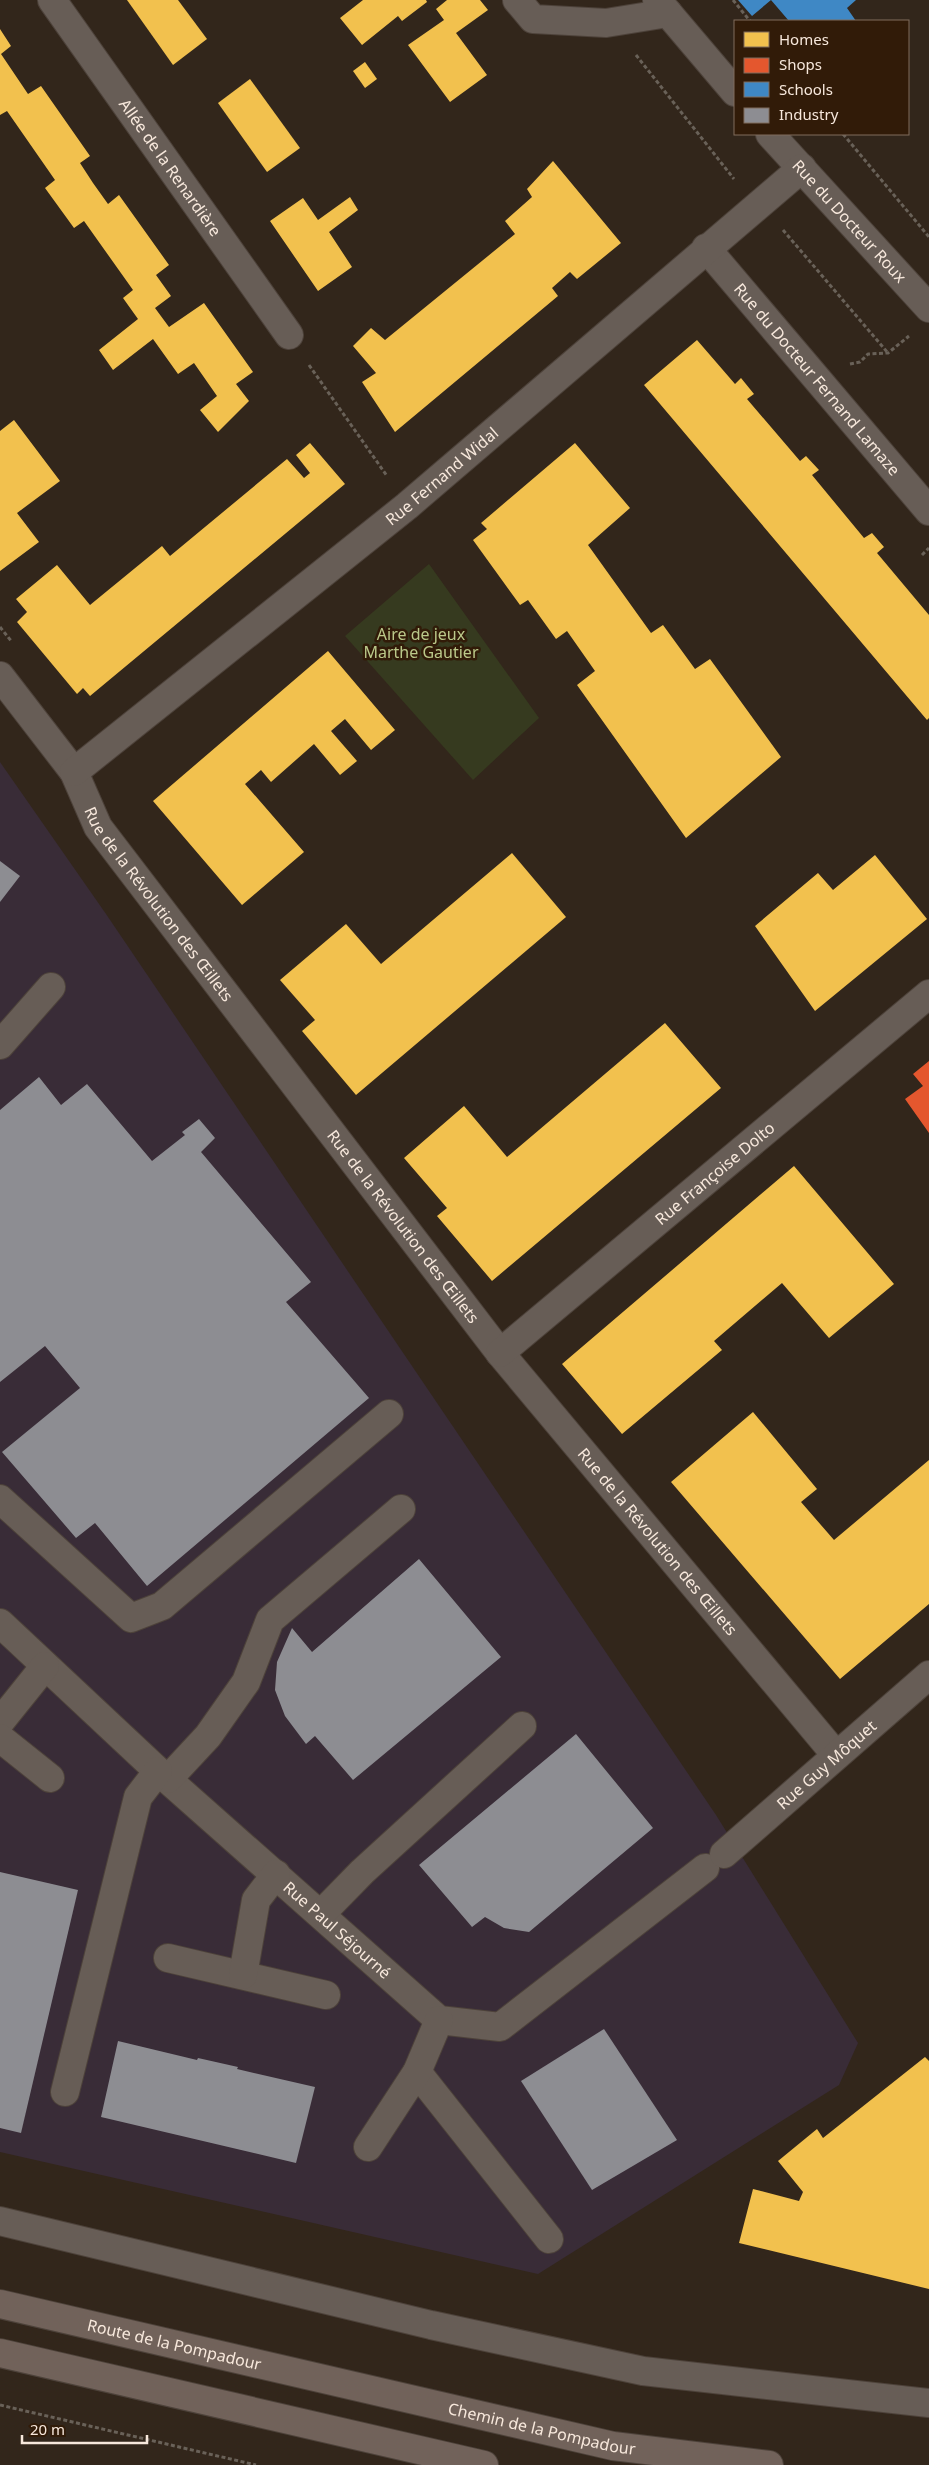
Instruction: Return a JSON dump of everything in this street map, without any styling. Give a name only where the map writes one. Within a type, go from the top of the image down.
[{"type":"main road","name":"Route de la Pompadour","points":[[0,2304],[348,2385]]},
{"type":"main road","points":[[0,2353],[484,2465]]},
{"type":"main road","name":"Chemin de la Pompadour","points":[[348,2385],[613,2446],[769,2465]]},
{"type":"street","name":"Allée de la Renardière","points":[[52,0],[289,335]]},
{"type":"street","points":[[517,0],[533,19],[606,23],[663,6],[734,91]]},
{"type":"street","name":"Rue du Docteur Roux","points":[[771,135],[929,308]]},
{"type":"street","name":"Rue Fernand Widal","points":[[74,772],[407,506],[706,248],[802,168]]},
{"type":"street","name":"Rue du Docteur Fernand Lamaze","points":[[706,248],[929,511]]},
{"type":"street","name":"Rue de la Révolution des Œillets","points":[[0,676],[74,772],[98,827],[500,1353],[836,1755]]},
{"type":"street","points":[[0,1045],[51,987]]},
{"type":"street","name":"Rue Françoise Dolto","points":[[500,1353],[929,994]]},
{"type":"street","points":[[0,1499],[131,1618],[162,1606],[389,1414]]},
{"type":"street","points":[[66,2092],[138,1797],[208,1736],[246,1682],[270,1620],[401,1508]]},
{"type":"street","name":"Rue Paul Séjourné","points":[[0,1623],[163,1775],[439,2020]]},
{"type":"street","points":[[0,1722],[45,1666]]},
{"type":"street","name":"Rue Guy Môquet","points":[[439,2020],[500,2027],[714,1861],[929,1675]]},
{"type":"street","points":[[320,1914],[362,1872],[522,1726]]},
{"type":"street","points":[[0,1738],[50,1778]]},
{"type":"street","points":[[243,1975],[256,1900],[276,1874]]},
{"type":"street","points":[[168,1958],[326,1995]]},
{"type":"street","points":[[368,2147],[417,2072],[439,2020]]},
{"type":"street","points":[[417,2072],[548,2239]]},
{"type":"street","points":[[0,2221],[431,2325],[643,2371],[929,2403]]},
{"type":"path","points":[[733,0],[749,20]]},
{"type":"path","points":[[845,135],[929,237]]},
{"type":"path","points":[[873,353],[888,353],[912,334]]},
{"type":"path","points":[[326,390],[407,506]]},
{"type":"path","points":[[381,478],[393,468]]},
{"type":"path","points":[[922,555],[929,548]]},
{"type":"path","points":[[0,627],[18,650]]},
{"type":"path","points":[[0,2405],[256,2465]]},
{"type":"shaded area","points":[[0,762],[106,914],[716,1815],[858,2043],[839,2085],[538,2274],[0,2152]]},
{"type":"green space","name":"Aire de jeux Marthe Gautier","points":[[429,564],[539,718],[473,780],[345,636]]},
{"type":"building: Homes","points":[[127,0],[178,0],[207,39],[173,65]]},
{"type":"building: Homes","points":[[363,0],[426,0],[427,2],[402,21],[398,16],[362,45],[340,18]]},
{"type":"building: Homes","points":[[447,0],[480,0],[488,10],[456,33],[487,75],[450,102],[408,45],[444,20],[436,9]]},
{"type":"building: Homes","points":[[0,29],[11,46],[1,54],[28,94],[41,86],[90,156],[80,163],[108,204],[119,195],[169,265],[156,275],[171,296],[155,308],[169,327],[204,303],[253,372],[236,384],[249,401],[218,432],[200,410],[217,396],[194,363],[178,374],[153,339],[113,370],[99,350],[138,319],[123,298],[133,290],[84,221],[74,228],[45,188],[55,180],[7,111],[0,115]]},
{"type":"building: Homes","points":[[365,62],[377,79],[365,88],[353,71]]},
{"type":"building: Homes","points":[[250,79],[300,148],[267,172],[218,103]]},
{"type":"building: Homes","points":[[553,161],[621,243],[577,279],[570,272],[552,288],[558,296],[395,432],[362,382],[376,373],[353,346],[371,328],[385,340],[515,234],[505,221],[532,197],[527,189]]},
{"type":"building: Homes","points":[[350,197],[358,210],[329,232],[352,267],[318,291],[270,221],[303,198],[318,220]]},
{"type":"building: Homes","points":[[697,340],[735,384],[741,378],[754,394],[747,399],[800,461],[806,456],[819,470],[812,475],[864,538],[872,533],[884,547],[877,553],[929,615],[929,718],[927,720],[644,385]]},
{"type":"building: Homes","points":[[14,420],[60,481],[17,513],[39,542],[0,571],[0,431]]},
{"type":"building: Homes","points":[[310,443],[345,484],[90,696],[83,688],[77,694],[17,622],[27,612],[16,599],[57,565],[90,605],[162,546],[170,556],[287,459],[304,478],[310,473],[296,455]]},
{"type":"building: Homes","points":[[575,443],[630,508],[588,545],[651,633],[663,625],[695,669],[710,659],[781,757],[686,838],[577,685],[595,671],[567,631],[556,639],[528,600],[520,605],[473,540],[487,529],[481,523]]},
{"type":"building: Homes","points":[[328,651],[395,730],[371,750],[345,719],[331,731],[357,761],[340,775],[314,744],[271,782],[261,770],[245,784],[304,852],[242,905],[153,801]]},
{"type":"building: Homes","points":[[512,853],[566,917],[356,1095],[302,1031],[315,1020],[280,980],[346,924],[381,964]]},
{"type":"building: Homes","points":[[875,855],[927,919],[815,1011],[755,926],[818,873],[833,890]]},
{"type":"building: Homes","points":[[665,1023],[721,1088],[492,1281],[437,1216],[447,1208],[404,1158],[464,1106],[507,1157]]},
{"type":"building: Homes","points":[[794,1166],[894,1284],[829,1338],[782,1283],[714,1341],[722,1350],[622,1434],[562,1364]]},
{"type":"building: Homes","points":[[753,1412],[817,1489],[801,1502],[834,1540],[929,1460],[929,1604],[840,1679],[671,1482]]},
{"type":"building: Homes","points":[[925,2057],[929,2061],[929,2289],[739,2243],[753,2189],[799,2201],[803,2192],[778,2161],[817,2129],[823,2138]]},
{"type":"building: Shops","points":[[929,1061],[929,1133],[905,1099],[923,1086],[913,1074]]},
{"type":"building: Schools","points":[[738,0],[771,0],[752,16]]},
{"type":"building: Schools","points":[[771,0],[856,0],[847,8],[855,20],[788,20]]},
{"type":"building: Industry","points":[[0,861],[20,876],[0,902]]},
{"type":"building: Industry","points":[[39,1077],[61,1105],[87,1084],[152,1161],[185,1135],[182,1132],[199,1119],[215,1138],[201,1152],[311,1282],[286,1302],[369,1398],[147,1586],[95,1523],[76,1538],[2,1452],[80,1388],[45,1346],[0,1382],[0,1110]]},
{"type":"building: Industry","points":[[419,1559],[501,1657],[353,1780],[315,1736],[306,1744],[285,1716],[275,1690],[277,1662],[292,1628],[312,1652]]},
{"type":"building: Industry","points":[[576,1734],[653,1828],[529,1932],[504,1928],[485,1917],[472,1927],[419,1865]]},
{"type":"building: Industry","points":[[0,1872],[78,1890],[21,2133],[0,2128]]},
{"type":"building: Industry","points":[[604,2029],[677,2140],[592,2190],[521,2081]]},
{"type":"building: Industry","points":[[118,2041],[197,2060],[198,2058],[238,2067],[237,2069],[315,2087],[296,2163],[101,2117]]}]
